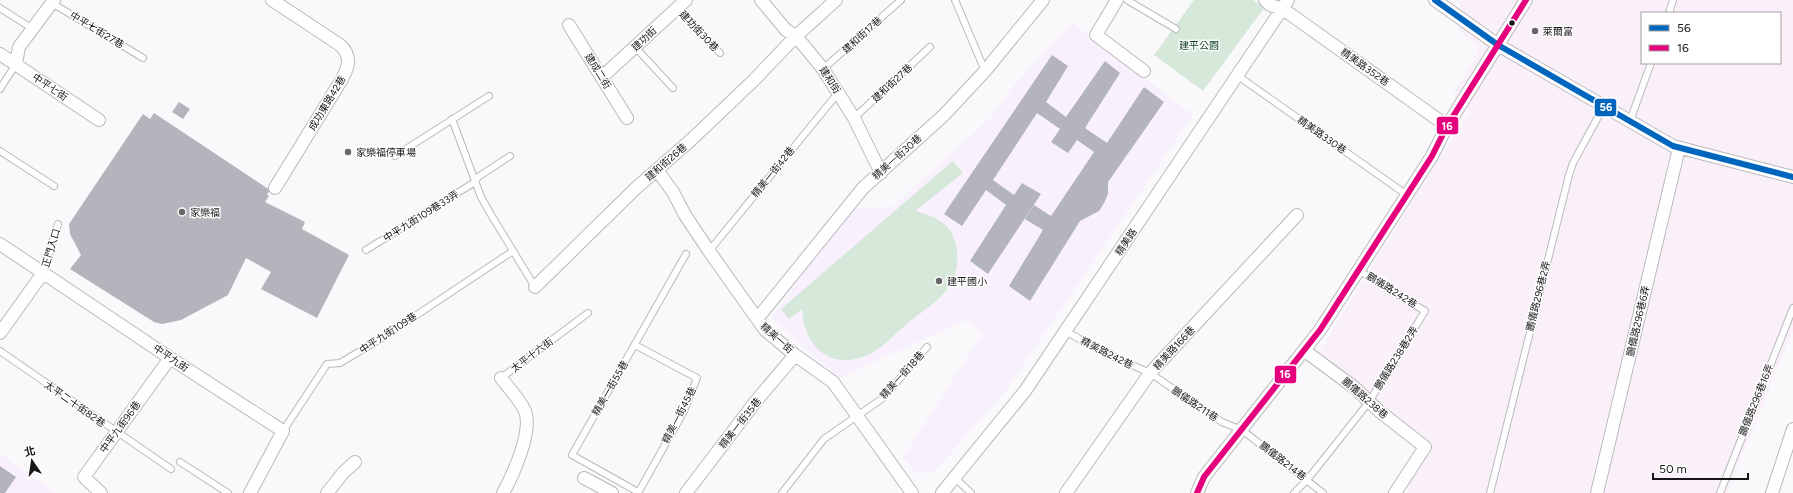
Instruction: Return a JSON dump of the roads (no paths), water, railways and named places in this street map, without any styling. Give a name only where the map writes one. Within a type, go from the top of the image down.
[{"type":"street","name":"成功東路42巷","points":[[272,0],[334,41],[346,52],[349,63],[348,69],[275,188]]},
{"type":"street","name":"建和街","points":[[761,0],[786,30],[796,36],[823,69],[854,118],[881,173]]},
{"type":"street","name":"建和街26巷","points":[[535,287],[636,188],[737,96],[796,36],[836,0]]},
{"type":"street","name":"精美一街30巷","points":[[757,319],[863,188],[944,115],[985,72],[1043,0]]},
{"type":"street","points":[[1117,0],[1096,35],[1144,71]]},
{"type":"street","name":"精美路352巷","points":[[1264,0],[1270,5],[1286,4],[1447,126]]},
{"type":"street","points":[[1434,0],[1498,45],[1679,148],[1793,177]]},
{"type":"street","points":[[1197,493],[1204,477],[1305,351],[1432,156],[1447,126],[1526,0]]},
{"type":"street","name":"中平七街27巷","points":[[16,64],[19,47],[53,1]]},
{"type":"street","name":"建功街","points":[[602,77],[682,4]]},
{"type":"street","name":"精美路","points":[[942,493],[1025,390],[1286,4]]},
{"type":"street","name":"建成二街","points":[[569,25],[627,118]]},
{"type":"street","name":"中平七街","points":[[0,54],[99,120]]},
{"type":"street","name":"鵬儀路296巷6弄","points":[[1597,493],[1679,148]]},
{"type":"street","name":"精美一街","points":[[657,170],[673,192],[685,214],[709,251],[764,330],[795,355],[833,382],[912,493]]},
{"type":"street","name":"精美路166巷","points":[[1066,493],[1150,374],[1297,215]]},
{"type":"street","name":"中平九街","points":[[0,244],[170,358],[283,431]]},
{"type":"street","points":[[0,333],[43,273]]},
{"type":"street","name":"鵬儀路238巷","points":[[1305,351],[1356,388],[1369,402],[1425,447],[1395,493]]},
{"type":"street","name":"精美一街35巷","points":[[686,493],[756,401],[795,355]]},
{"type":"street","name":"中平九街96巷","points":[[100,493],[84,477],[170,358]]},
{"type":"street","name":"太平十六街","points":[[501,378],[524,410],[528,424],[525,442],[503,493]]},
{"type":"street","points":[[1772,493],[1793,429]]},
{"type":"street","points":[[250,493],[283,431]]},
{"type":"street","points":[[327,493],[343,473],[355,462]]},
{"type":"street","points":[[584,478],[612,493]]},
{"type":"lane","name":"建和街17巷","points":[[823,69],[901,0]]},
{"type":"lane","points":[[955,0],[985,72]]},
{"type":"lane","points":[[1127,0],[1176,29]]},
{"type":"lane","points":[[1669,12],[1674,0]]},
{"type":"lane","name":"中平七街27巷","points":[[53,1],[143,58]]},
{"type":"lane","name":"建功街30巷","points":[[682,4],[720,53]]},
{"type":"lane","points":[[0,8],[33,29]]},
{"type":"lane","points":[[635,47],[673,88]]},
{"type":"lane","name":"建和街27巷","points":[[854,118],[930,47]]},
{"type":"lane","points":[[0,89],[16,64]]},
{"type":"lane","points":[[1630,121],[1651,64]]},
{"type":"lane","name":"精美路330巷","points":[[1238,76],[1407,194]]},
{"type":"lane","name":"精美一街42巷","points":[[709,251],[838,93]]},
{"type":"lane","points":[[395,156],[489,96]]},
{"type":"lane","name":"鵬儀路296巷2弄","points":[[1490,493],[1569,175],[1573,163],[1604,106]]},
{"type":"lane","points":[[452,119],[475,182],[490,213],[535,287]]},
{"type":"lane","points":[[0,151],[54,186]]},
{"type":"lane","name":"中平九街109巷33弄","points":[[366,250],[475,182],[478,177],[510,156]]},
{"type":"lane","name":"正門入口","points":[[43,273],[58,224]]},
{"type":"lane","name":"中平九街109巷","points":[[283,431],[327,364],[340,363],[376,342],[513,251]]},
{"type":"lane","name":"精美一街55巷","points":[[638,493],[572,455],[686,254]]},
{"type":"lane","name":"鵬儀路242巷","points":[[1358,270],[1425,311]]},
{"type":"lane","name":"鵬儀路296巷16弄","points":[[1720,493],[1793,308]]},
{"type":"lane","name":"鵬儀路238巷2弄","points":[[1294,493],[1302,483],[1307,480],[1369,402],[1425,311]]},
{"type":"lane","name":"太平十六街","points":[[501,378],[588,314]]},
{"type":"lane","name":"精美路242巷","points":[[1065,331],[1105,353],[1150,374]]},
{"type":"lane","name":"精美一街45巷","points":[[635,345],[697,378],[682,413],[638,493]]},
{"type":"lane","name":"精美一街18巷","points":[[782,493],[824,440],[883,398],[927,347]]},
{"type":"lane","name":"太平二十街82巷","points":[[0,351],[171,469]]},
{"type":"lane","name":"鵬儀路211巷","points":[[1150,374],[1222,422],[1242,430]]},
{"type":"lane","name":"鵬儀路214巷","points":[[1242,430],[1323,493]]},
{"type":"lane","points":[[180,462],[228,493]]},
{"type":"lane","points":[[955,478],[971,493]]},
{"type":"place","name":"萊爾富","points":[[1535,31]]},
{"type":"place","name":"家樂福停車場","points":[[348,152]]},
{"type":"place","name":"家樂福","points":[[182,212]]},
{"type":"place","name":"建平國小","points":[[939,281]]},
{"type":"park label","name":"建平公園","points":[[1199,45]]}]
